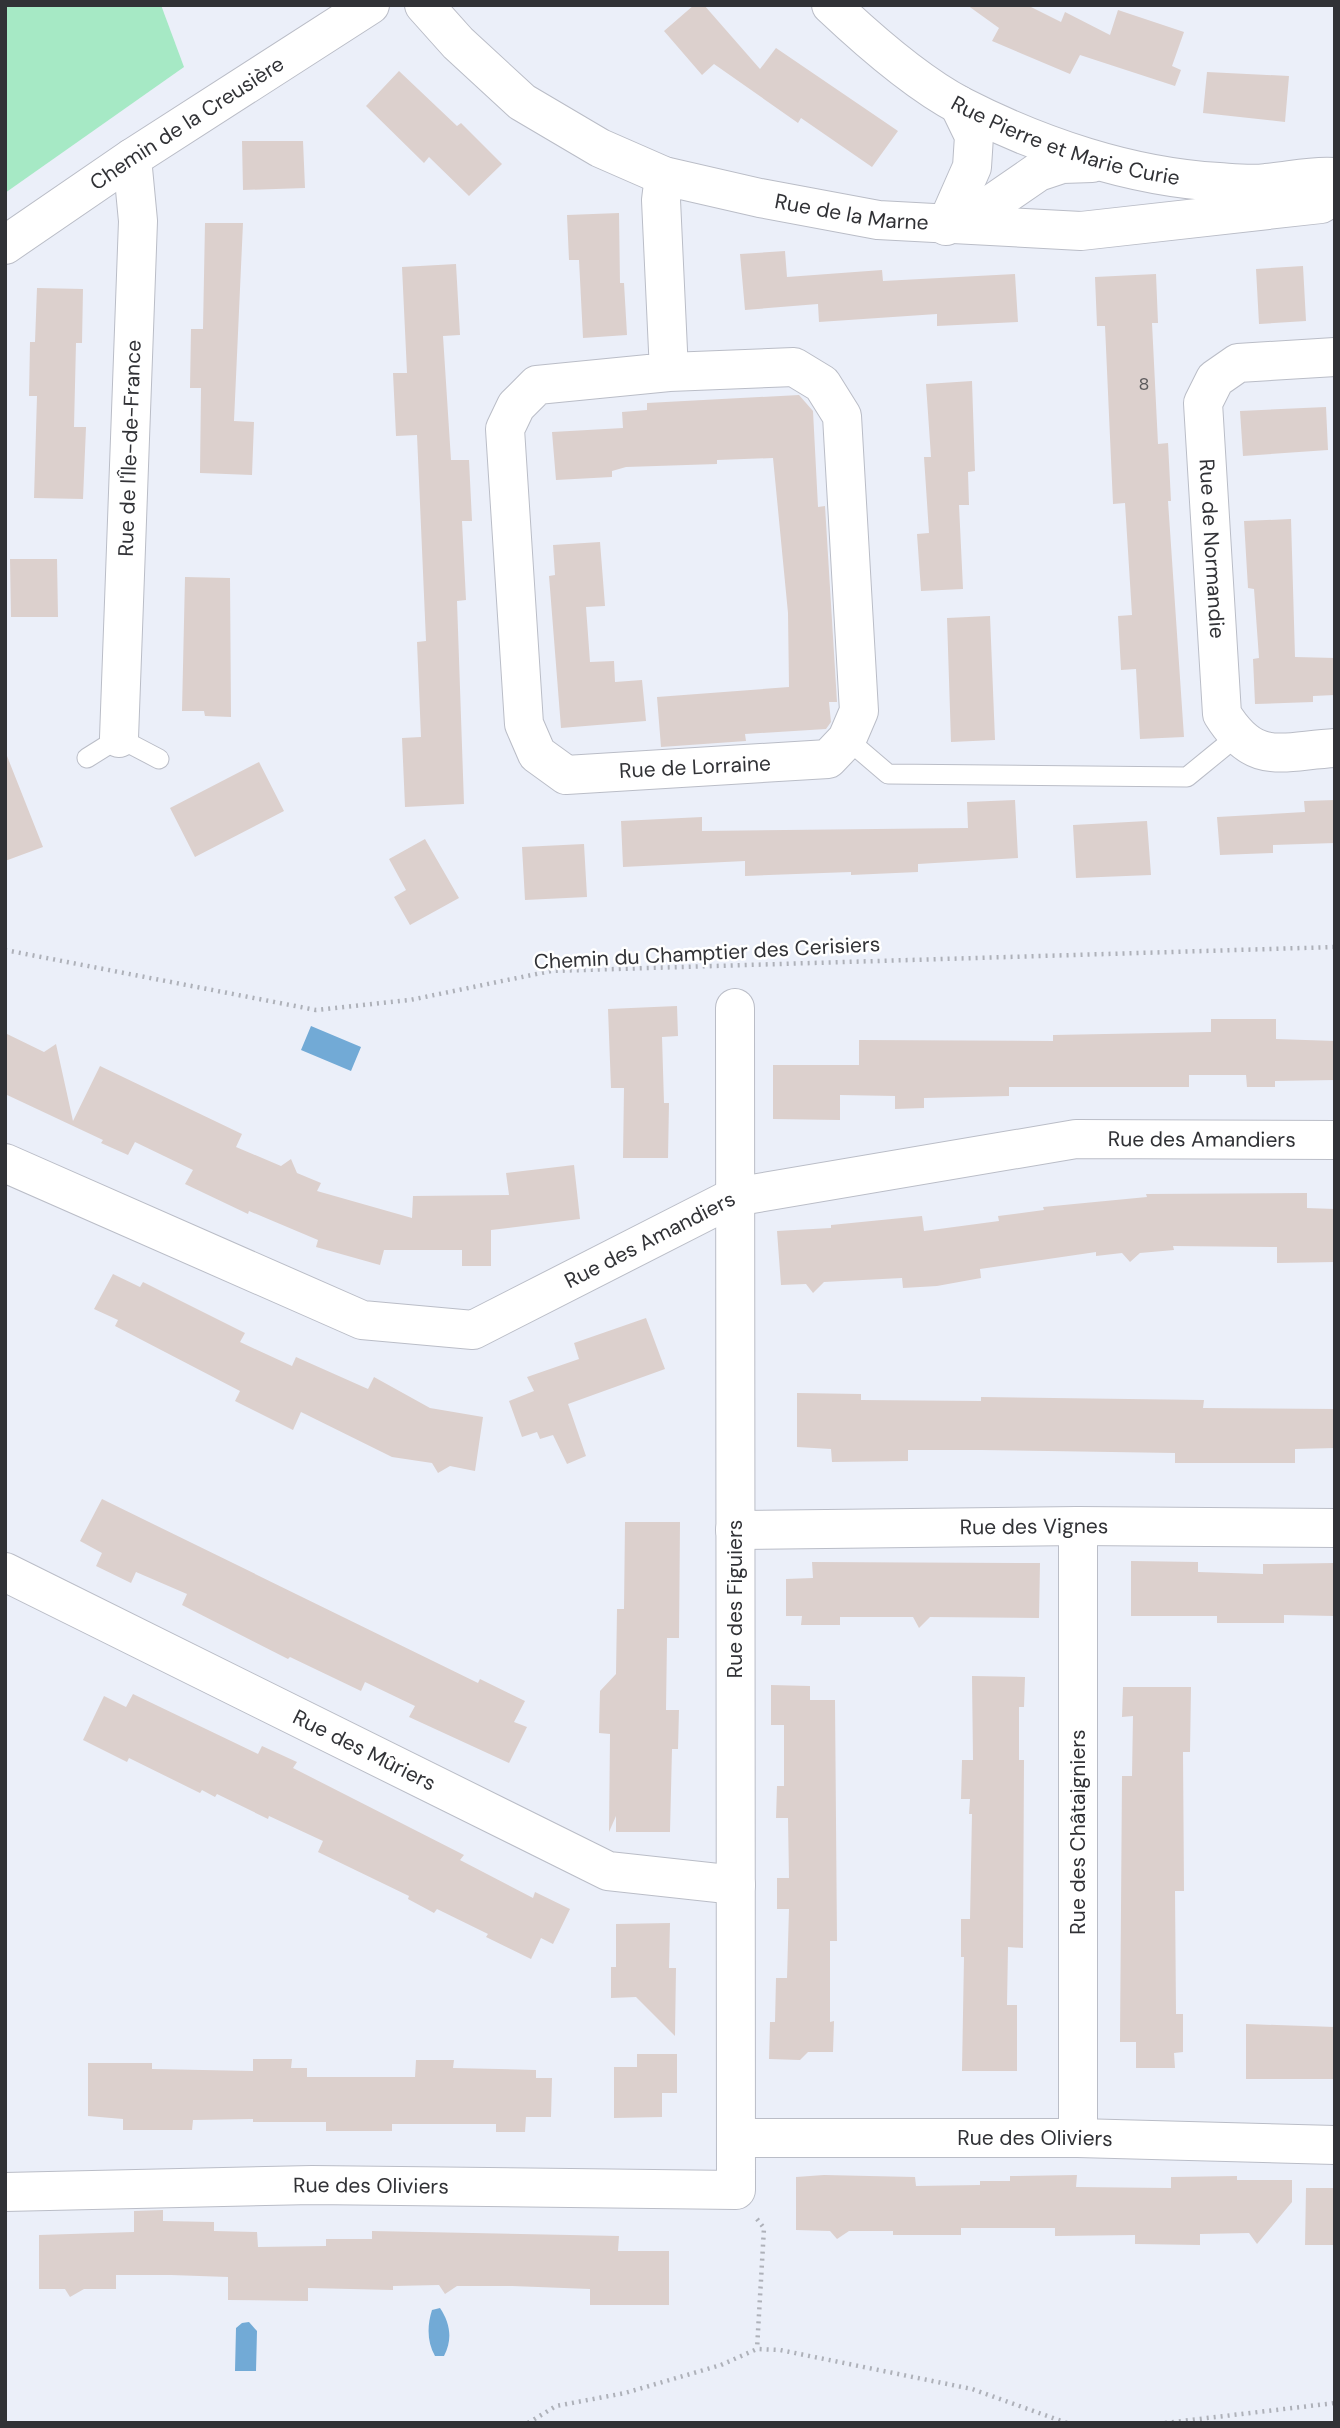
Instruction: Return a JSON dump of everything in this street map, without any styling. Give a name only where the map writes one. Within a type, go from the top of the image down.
[{"type":"street","name":"Chemin de la Creusière","points":[[5,245],[132,158],[370,5]]},
{"type":"street","name":"Rue de la Marne","points":[[424,5],[458,43],[522,102],[600,148],[664,176],[760,198],[878,220],[946,226],[1081,231],[1200,220],[1321,204],[1335,194]]},
{"type":"street","name":"Rue Pierre et Marie Curie","points":[[831,5],[967,121],[1104,162],[1163,175],[1216,182],[1265,183],[1317,175],[1335,177]]},
{"type":"street","points":[[967,121],[1013,190],[1031,228]]},
{"type":"street","points":[[946,226],[972,167],[967,121]]},
{"type":"street","name":"Rue de l'Île-de-France","points":[[103,748],[138,221],[132,158]]},
{"type":"street","points":[[946,226],[984,210],[1038,172],[1062,164],[1104,162]]},
{"type":"street","points":[[664,176],[661,200],[669,372]]},
{"type":"street","name":"Rue de Normandie","points":[[1236,737],[1222,714],[1203,403],[1215,379],[1238,363],[1335,357]]},
{"type":"street","name":"Rue de Lorraine","points":[[794,367],[822,384],[842,416],[859,711],[847,739],[828,759],[566,775],[537,754],[524,723],[505,429],[516,406],[537,385],[669,372],[794,367]]},
{"type":"street","points":[[1236,737],[1260,752],[1335,748]]},
{"type":"street","name":"Rue des Figuiers","points":[[734,1008],[736,2190]]},
{"type":"street","name":"Rue des Amandiers","points":[[5,1163],[362,1320],[473,1330],[734,1197],[1076,1139],[1335,1140]]},
{"type":"street","name":"Rue des Vignes","points":[[735,1530],[1077,1526],[1335,1528]]},
{"type":"street","name":"Rue des Châtaigniers","points":[[1077,1526],[1078,2138]]},
{"type":"street","name":"Rue des Mûriers","points":[[5,1572],[608,1871],[736,1885]]},
{"type":"street","name":"Rue des Oliviers","points":[[736,2138],[1078,2138],[1335,2145]]},
{"type":"street","name":"Rue des Oliviers","points":[[5,2192],[312,2185],[736,2190]]},
{"type":"lane","points":[[847,739],[888,774],[1187,777],[1236,737]]},
{"type":"lane","points":[[103,748],[159,759]]},
{"type":"path","name":"Chemin du Champtier des Cerisiers","points":[[5,950],[316,1010],[410,1000],[551,971],[1335,947]]},
{"type":"path","points":[[736,2190],[764,2228],[757,2349]]},
{"type":"path","points":[[528,2423],[556,2406],[661,2383],[720,2365],[757,2349],[780,2350],[972,2389],[1067,2423]]},
{"type":"path","points":[[1165,2423],[1335,2403]]},
{"type":"green space","points":[[5,5],[161,5],[184,67],[5,193]]},
{"type":"water","points":[[311,1026],[361,1047],[351,1071],[301,1050]]},
{"type":"water","points":[[440,2308],[448,2325],[449,2337],[444,2356],[435,2356],[429,2340],[429,2322],[432,2310]]},
{"type":"water","points":[[249,2322],[257,2331],[256,2371],[235,2371],[236,2328]]},
{"type":"building","points":[[694,5],[704,5],[760,69],[776,48],[898,131],[872,167],[801,118],[798,123],[714,64],[702,75],[664,31]]},
{"type":"building","points":[[967,5],[1027,5],[1061,22],[1065,12],[1110,35],[1118,10],[1184,32],[1172,66],[1181,70],[1175,86],[1080,55],[1070,74],[992,41],[999,28]]},
{"type":"building","points":[[399,71],[457,126],[461,123],[502,164],[469,196],[429,157],[424,163],[366,106]]},
{"type":"building","points":[[1207,72],[1289,76],[1285,122],[1203,113]]},
{"type":"building","points":[[242,141],[303,141],[305,188],[243,190]]},
{"type":"building","points":[[619,213],[620,283],[624,283],[627,335],[583,338],[579,260],[569,260],[567,215]]},
{"type":"building","points":[[205,223],[243,223],[234,421],[254,422],[252,475],[200,473],[201,388],[190,388],[191,329],[203,329]]},
{"type":"building","points":[[785,251],[787,277],[882,270],[883,281],[1015,274],[1018,322],[937,326],[937,314],[819,322],[818,304],[745,310],[740,254]]},
{"type":"building","points":[[456,264],[460,335],[443,336],[451,460],[469,460],[472,521],[462,521],[466,600],[457,601],[464,804],[405,807],[402,738],[421,737],[417,642],[426,641],[417,435],[396,436],[393,373],[407,373],[402,267]]},
{"type":"building","points":[[1303,266],[1306,321],[1259,324],[1256,269]]},
{"type":"building","points":[[1156,274],[1158,323],[1152,323],[1158,444],[1168,443],[1171,501],[1168,501],[1184,737],[1140,739],[1136,669],[1121,670],[1118,616],[1132,615],[1125,503],[1113,504],[1105,326],[1097,326],[1095,277]]},
{"type":"building","points":[[37,288],[83,289],[82,343],[76,343],[74,427],[86,427],[83,499],[34,498],[37,396],[29,396],[30,342],[35,342]]},
{"type":"building","points":[[972,381],[975,471],[968,472],[969,505],[959,505],[963,589],[921,591],[917,534],[929,533],[924,457],[931,457],[926,384]]},
{"type":"building","points":[[799,395],[813,411],[818,507],[825,506],[837,702],[829,702],[831,722],[826,729],[745,734],[746,741],[661,747],[657,697],[789,687],[788,613],[773,458],[717,460],[717,464],[626,467],[612,471],[612,477],[556,480],[552,432],[623,428],[622,412],[647,410],[647,403]]},
{"type":"building","points":[[1326,407],[1328,450],[1243,456],[1240,411]]},
{"type":"building","points":[[1291,519],[1295,657],[1335,658],[1335,695],[1313,696],[1313,702],[1255,704],[1253,659],[1259,658],[1254,589],[1248,588],[1244,521]]},
{"type":"building","points":[[600,542],[605,606],[586,607],[590,662],[614,661],[615,682],[642,680],[646,721],[561,728],[549,576],[555,575],[553,545]]},
{"type":"building","points":[[10,559],[57,559],[58,617],[11,617]]},
{"type":"building","points":[[185,577],[230,578],[231,717],[205,716],[204,711],[182,711]]},
{"type":"building","points":[[990,616],[995,740],[951,742],[947,618]]},
{"type":"building","points":[[7,756],[43,847],[5,861],[5,757]]},
{"type":"building","points":[[259,762],[284,811],[195,857],[170,808]]},
{"type":"building","points":[[1015,800],[1018,858],[918,864],[918,872],[851,875],[851,872],[745,876],[745,861],[623,867],[621,821],[702,817],[702,831],[968,828],[967,802]]},
{"type":"building","points":[[1335,800],[1335,843],[1273,845],[1273,853],[1220,855],[1217,817],[1305,812],[1304,801]]},
{"type":"building","points":[[1147,821],[1151,875],[1076,878],[1073,825]]},
{"type":"building","points":[[425,839],[459,898],[410,925],[394,897],[406,890],[389,859]]},
{"type":"building","points":[[584,844],[587,897],[525,900],[522,847]]},
{"type":"building","points":[[677,1006],[678,1036],[662,1037],[664,1103],[669,1103],[668,1158],[623,1158],[624,1088],[611,1088],[608,1009]]},
{"type":"building","points":[[1211,1019],[1276,1019],[1276,1039],[1335,1041],[1335,1080],[1275,1081],[1275,1087],[1247,1087],[1246,1075],[1189,1075],[1189,1087],[1009,1087],[1009,1096],[924,1098],[924,1108],[895,1109],[895,1096],[840,1095],[840,1120],[773,1119],[773,1065],[859,1065],[859,1040],[1053,1041],[1053,1035],[1211,1032]]},
{"type":"building","points":[[5,1033],[44,1052],[56,1044],[73,1121],[100,1066],[242,1134],[236,1147],[281,1166],[291,1159],[297,1173],[321,1183],[317,1191],[412,1218],[413,1196],[509,1195],[506,1173],[574,1165],[580,1219],[491,1230],[491,1266],[462,1266],[462,1250],[384,1250],[380,1265],[316,1247],[318,1240],[249,1211],[248,1214],[185,1184],[193,1170],[135,1142],[128,1155],[101,1143],[103,1140],[5,1094]]},
{"type":"building","points":[[1307,1193],[1307,1208],[1335,1209],[1335,1262],[1277,1263],[1277,1247],[1173,1246],[1174,1250],[1140,1253],[1130,1262],[1122,1253],[1096,1256],[1096,1252],[980,1269],[981,1278],[937,1286],[903,1288],[902,1278],[824,1282],[813,1293],[806,1284],[781,1285],[777,1231],[831,1228],[831,1225],[922,1216],[924,1231],[999,1221],[998,1216],[1044,1210],[1043,1207],[1147,1197],[1146,1194]]},
{"type":"building","points":[[113,1274],[140,1287],[143,1282],[245,1333],[240,1342],[292,1366],[296,1357],[368,1389],[374,1377],[430,1408],[483,1417],[475,1471],[450,1466],[438,1473],[432,1463],[392,1457],[301,1412],[293,1430],[235,1401],[240,1391],[115,1326],[118,1320],[94,1309]]},
{"type":"building","points":[[646,1318],[665,1369],[568,1404],[586,1456],[567,1464],[553,1435],[540,1439],[537,1432],[522,1437],[509,1401],[534,1391],[527,1377],[579,1359],[574,1343]]},
{"type":"building","points":[[797,1393],[861,1394],[861,1400],[981,1401],[981,1397],[1204,1400],[1203,1408],[1335,1409],[1335,1448],[1295,1449],[1295,1463],[1175,1463],[1175,1453],[981,1450],[908,1450],[908,1461],[832,1462],[831,1449],[797,1447]]},
{"type":"building","points":[[102,1499],[478,1683],[480,1679],[525,1701],[514,1722],[527,1727],[509,1763],[409,1717],[415,1706],[365,1682],[361,1691],[290,1657],[288,1659],[182,1605],[187,1594],[136,1572],[131,1583],[96,1566],[102,1553],[80,1541]]},
{"type":"building","points":[[625,1522],[680,1522],[679,1638],[667,1638],[666,1710],[679,1710],[678,1749],[672,1749],[670,1832],[616,1832],[616,1816],[609,1832],[610,1734],[599,1733],[600,1691],[616,1674],[617,1609],[624,1609]]},
{"type":"building","points":[[1131,1561],[1198,1562],[1198,1572],[1263,1574],[1263,1564],[1335,1563],[1335,1616],[1284,1615],[1284,1623],[1217,1623],[1217,1616],[1131,1616]]},
{"type":"building","points":[[812,1562],[1040,1563],[1039,1618],[930,1617],[919,1628],[913,1617],[840,1617],[840,1625],[801,1625],[802,1616],[786,1616],[786,1579],[813,1578]]},
{"type":"building","points":[[972,1676],[1025,1677],[1024,1707],[1019,1707],[1019,1760],[1024,1760],[1023,1948],[1008,1947],[1007,2005],[1017,2005],[1017,2071],[962,2071],[964,1957],[961,1957],[961,1919],[970,1919],[972,1814],[969,1814],[970,1799],[961,1799],[962,1760],[973,1760]]},
{"type":"building","points":[[771,1685],[810,1686],[810,1700],[835,1700],[837,1941],[830,1941],[830,2022],[834,2021],[833,2052],[808,2052],[800,2060],[769,2059],[770,2022],[775,2022],[776,1978],[787,1978],[789,1909],[777,1909],[777,1878],[789,1878],[788,1818],[776,1818],[777,1786],[784,1786],[784,1725],[771,1725]]},
{"type":"building","points":[[1123,1687],[1191,1687],[1190,1752],[1183,1752],[1184,1891],[1175,1891],[1176,2014],[1183,2014],[1183,2052],[1174,2053],[1175,2068],[1136,2068],[1136,2042],[1120,2042],[1122,1776],[1132,1776],[1133,1716],[1122,1717]]},
{"type":"building","points":[[133,1694],[258,1754],[262,1746],[297,1762],[293,1768],[464,1855],[460,1860],[533,1898],[535,1892],[570,1909],[553,1944],[541,1938],[531,1959],[486,1937],[488,1934],[437,1909],[434,1913],[408,1899],[409,1896],[318,1852],[323,1841],[269,1816],[268,1819],[217,1794],[215,1797],[202,1790],[200,1793],[129,1758],[127,1762],[83,1740],[104,1696],[126,1707]]},
{"type":"building","points":[[670,1923],[669,1968],[676,1968],[675,2036],[636,1997],[611,1998],[611,1967],[616,1967],[616,1924]]},
{"type":"building","points":[[1246,2024],[1335,2027],[1335,2079],[1246,2079]]},
{"type":"building","points":[[637,2054],[677,2054],[677,2093],[662,2093],[662,2117],[614,2118],[614,2067],[637,2067]]},
{"type":"building","points":[[253,2059],[292,2059],[291,2068],[307,2068],[307,2077],[415,2077],[416,2060],[454,2060],[453,2068],[536,2070],[536,2078],[552,2078],[551,2117],[526,2117],[525,2132],[496,2132],[496,2124],[392,2124],[392,2131],[326,2131],[326,2122],[253,2122],[253,2119],[193,2120],[192,2130],[123,2130],[123,2119],[88,2116],[88,2063],[152,2063],[152,2069],[253,2071]]},
{"type":"building","points":[[1077,2175],[1076,2187],[1171,2188],[1171,2177],[1237,2176],[1237,2180],[1292,2180],[1292,2202],[1257,2244],[1249,2233],[1200,2234],[1200,2245],[1135,2244],[1135,2235],[1055,2236],[1055,2228],[961,2228],[961,2235],[893,2235],[893,2231],[849,2231],[837,2239],[830,2231],[796,2230],[796,2177],[915,2177],[916,2186],[980,2185],[980,2181],[1010,2181],[1010,2176]]},
{"type":"building","points":[[1306,2188],[1335,2188],[1335,2245],[1305,2245]]},
{"type":"building","points":[[163,2210],[163,2221],[214,2222],[214,2231],[257,2232],[258,2247],[326,2246],[326,2239],[372,2239],[372,2231],[619,2236],[618,2251],[669,2251],[669,2305],[590,2305],[590,2289],[457,2286],[445,2294],[439,2285],[393,2286],[393,2290],[308,2288],[308,2301],[228,2300],[228,2277],[171,2275],[116,2275],[116,2289],[84,2289],[70,2297],[65,2289],[39,2289],[39,2235],[134,2232],[134,2211]]}]
